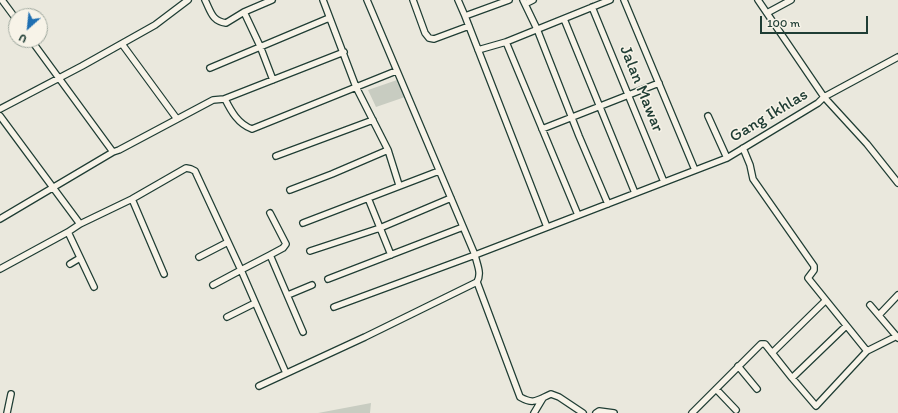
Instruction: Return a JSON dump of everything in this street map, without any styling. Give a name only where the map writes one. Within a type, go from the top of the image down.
[{"type":"street","points":[[2,0],[8,8]]},
{"type":"street","points":[[0,109],[155,25],[188,0]]},
{"type":"street","points":[[205,0],[212,15],[218,22],[226,24],[244,12],[272,0]]},
{"type":"street","points":[[323,0],[356,87],[388,150],[399,185]]},
{"type":"street","points":[[367,0],[475,255],[480,274],[477,282],[520,397],[529,402],[544,398],[551,394],[559,397],[581,412]]},
{"type":"street","points":[[413,0],[425,32],[429,38],[434,38],[469,26]]},
{"type":"street","points":[[458,0],[547,227]]},
{"type":"street","points":[[465,16],[509,0]]},
{"type":"street","points":[[533,0],[524,2],[537,29],[608,204]]},
{"type":"street","points":[[478,50],[506,42],[564,20],[610,0]]},
{"type":"street","points":[[624,0],[696,170]]},
{"type":"street","points":[[758,0],[824,97],[867,144],[898,183]]},
{"type":"street","points":[[767,13],[791,0]]},
{"type":"street","name":"Jalan Mawar","points":[[592,7],[664,182]]},
{"type":"street","points":[[244,12],[260,46],[272,80]]},
{"type":"street","points":[[210,68],[329,18]]},
{"type":"street","points":[[564,20],[635,193]]},
{"type":"street","points":[[506,42],[578,215]]},
{"type":"street","points":[[122,44],[177,119]]},
{"type":"street","points":[[37,48],[113,152]]},
{"type":"street","points":[[0,219],[113,152],[213,100],[225,99],[344,52]]},
{"type":"street","name":"Gang Ikhlas","points":[[334,307],[475,255],[727,158],[818,103],[824,97],[898,57]]},
{"type":"street","points":[[225,99],[231,111],[238,120],[252,129],[396,71]]},
{"type":"street","points":[[542,129],[659,84]]},
{"type":"street","points":[[0,116],[80,224]]},
{"type":"street","points":[[708,116],[727,158]]},
{"type":"street","points":[[276,156],[373,120]]},
{"type":"street","points":[[743,148],[750,165],[753,179],[814,266],[814,270],[808,278],[867,351]]},
{"type":"street","points":[[290,190],[388,150]]},
{"type":"street","points":[[0,269],[80,224],[132,199],[186,168],[191,168],[195,171],[241,270],[286,373]]},
{"type":"street","points":[[303,224],[399,185],[439,171]]},
{"type":"street","points":[[368,198],[391,255]]},
{"type":"street","points":[[310,251],[380,228],[451,198]]},
{"type":"street","points":[[132,199],[164,274]]},
{"type":"street","points":[[213,285],[283,248],[286,244],[270,213]]},
{"type":"street","points":[[328,279],[463,227]]},
{"type":"street","points":[[68,232],[94,287]]},
{"type":"street","points":[[199,257],[228,242]]},
{"type":"street","points":[[270,255],[303,332]]},
{"type":"street","points":[[70,264],[80,258]]},
{"type":"street","points":[[259,386],[477,282]]},
{"type":"street","points":[[288,295],[312,285]]},
{"type":"street","points":[[879,315],[898,297]]},
{"type":"street","points":[[772,352],[826,301]]},
{"type":"street","points":[[227,317],[256,303]]},
{"type":"street","points":[[692,413],[761,344],[765,344],[817,406],[867,351],[897,337],[870,305]]},
{"type":"street","points":[[792,378],[846,326]]},
{"type":"street","points":[[738,366],[757,388]]},
{"type":"street","points":[[716,389],[736,410]]},
{"type":"street","points":[[7,413],[11,394]]},
{"type":"street","points":[[534,413],[544,398]]},
{"type":"street","points":[[596,413],[599,411],[614,413]]},
{"type":"shaded area","points":[[397,80],[405,97],[376,107],[368,90]]},
{"type":"shaded area","points":[[371,403],[370,413],[318,413]]}]
